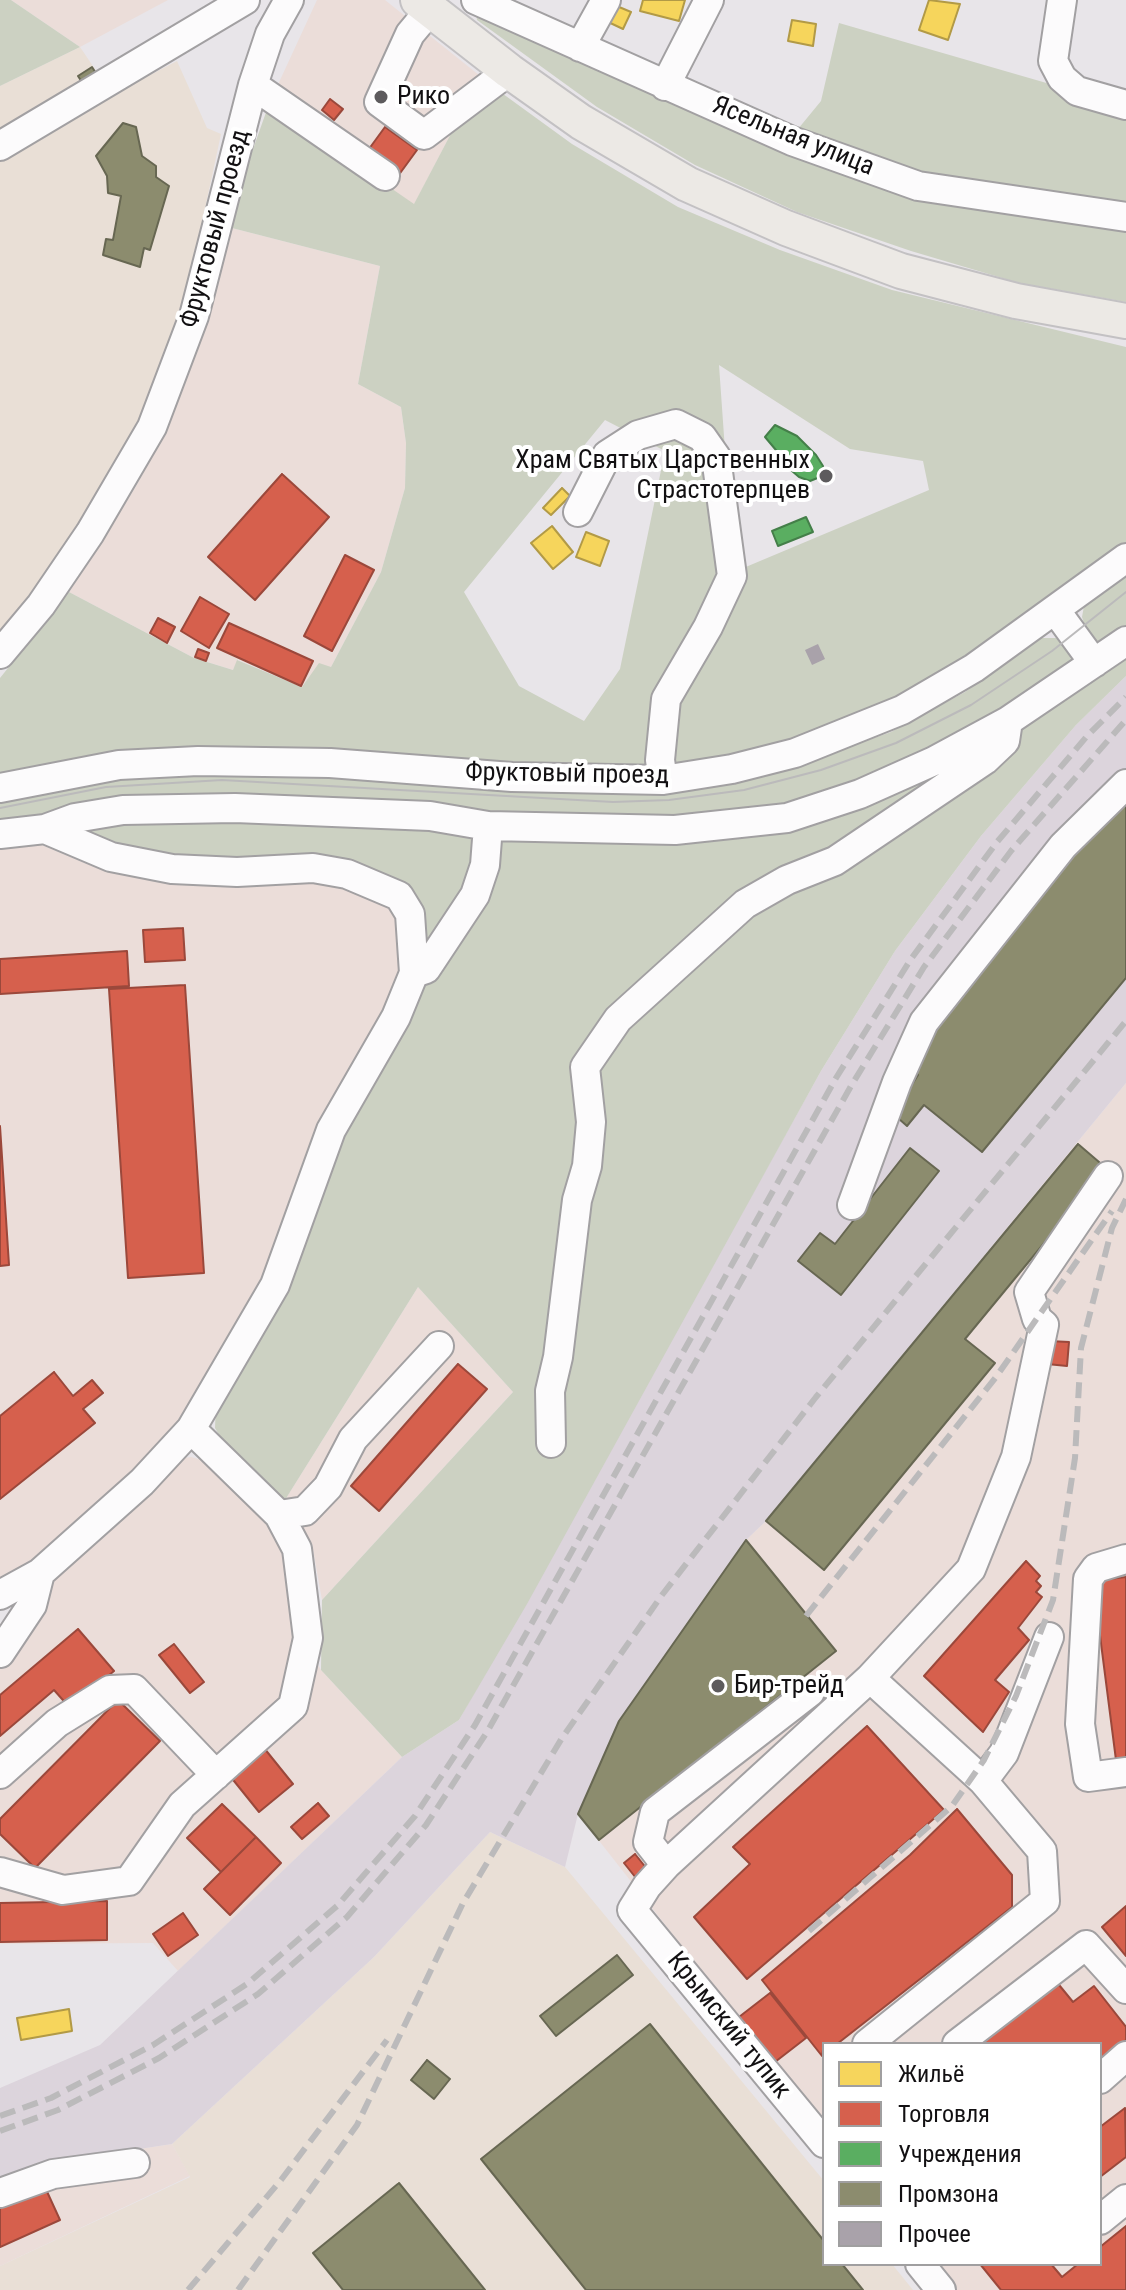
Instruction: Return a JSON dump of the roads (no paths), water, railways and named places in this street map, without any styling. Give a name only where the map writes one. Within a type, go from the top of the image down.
[{"type":"main road","points":[[424,5],[581,122],[687,184],[786,228],[901,271],[1016,301],[1126,321]]},
{"type":"street","points":[[0,146],[247,0],[286,4]]},
{"type":"street","name":"Ясельная улица","points":[[476,0],[792,141],[918,186],[1126,217]]},
{"type":"street","points":[[580,47],[606,0]]},
{"type":"street","points":[[665,86],[684,55],[709,0]]},
{"type":"street","points":[[1062,0],[1053,61],[1062,78],[1077,91],[1126,105]]},
{"type":"street","name":"Фруктовый проезд","points":[[0,654],[41,605],[90,533],[152,427],[194,316],[253,85],[270,34],[286,4]]},
{"type":"street","points":[[424,5],[379,102],[424,135],[509,71]]},
{"type":"street","points":[[253,85],[385,176]]},
{"type":"street","points":[[578,512],[607,455],[638,435],[676,424],[702,437],[716,457],[732,576],[708,627],[666,699],[660,760],[663,780]]},
{"type":"street","name":"Фруктовый проезд","points":[[0,788],[119,765],[198,761],[330,763],[512,777],[663,780],[795,753],[902,710],[974,668],[1126,558]]},
{"type":"street","points":[[1056,611],[1094,663]]},
{"type":"street","points":[[0,834],[45,829],[75,818],[123,810],[235,808],[430,816],[488,826],[675,830],[787,818],[860,794],[1008,721],[1126,641]]},
{"type":"street","points":[[551,1443],[550,1391],[558,1357],[577,1200],[587,1166],[591,1122],[585,1067],[618,1019],[745,904],[787,880],[835,861],[985,760],[1005,741],[1008,721]]},
{"type":"street","points":[[852,1205],[897,1082],[924,1022],[1063,846],[1126,784]]},
{"type":"street","points":[[414,973],[426,969],[475,895],[485,865],[488,826]]},
{"type":"street","points":[[0,1595],[40,1573],[142,1482],[191,1429],[275,1285],[331,1130],[396,1017],[414,973],[410,914],[399,896],[379,885],[347,874],[313,868],[237,872],[172,869],[111,857],[45,829]]},
{"type":"street","points":[[810,1692],[655,1812],[648,1842],[666,1865],[870,1678],[971,1569],[1016,1457],[1044,1325],[1037,1319],[1029,1292],[1108,1176]]},
{"type":"street","points":[[279,1515],[305,1511],[328,1487],[353,1439],[439,1346]]},
{"type":"street","points":[[0,1872],[63,1890],[129,1881],[182,1805],[293,1706],[308,1638],[297,1549],[279,1515],[191,1429]]},
{"type":"street","points":[[1126,1559],[1096,1568],[1088,1579],[1080,1724],[1088,1777],[1126,1772]]},
{"type":"street","points":[[0,1653],[32,1605],[40,1573]]},
{"type":"street","points":[[983,1781],[1004,1753],[1049,1637]]},
{"type":"street","points":[[869,2042],[1045,1901],[1042,1851],[983,1781],[870,1678]]},
{"type":"street","points":[[0,1774],[57,1723],[110,1690],[134,1689],[216,1775]]},
{"type":"street","name":"Крымский тупик","points":[[666,1865],[647,1886],[632,1910],[822,2141]]},
{"type":"street","points":[[960,2042],[1086,1945],[1126,1989]]},
{"type":"street","points":[[1102,2077],[1126,2056]]},
{"type":"street","points":[[0,2193],[53,2174],[135,2163]]},
{"type":"street","points":[[1102,2218],[1126,2199]]},
{"type":"street","points":[[922,2266],[941,2290]]},
{"type":"tram line","points":[[0,808],[106,787],[222,780],[613,802],[669,800],[744,790],[821,770],[896,743],[971,705],[1052,651],[1126,592]]},
{"type":"railway","points":[[0,2116],[51,2098],[153,2045],[247,1984],[337,1906],[415,1816],[475,1725],[836,1078],[911,959],[997,842],[1088,735],[1126,697]]},
{"type":"railway","points":[[0,2131],[58,2110],[159,2058],[258,1994],[347,1917],[426,1825],[487,1732],[851,1086],[924,967],[1011,851],[1126,720]]},
{"type":"railway","points":[[238,2290],[357,2125],[463,1903],[562,1738],[662,1595],[816,1397],[1126,1021]]},
{"type":"railway","points":[[809,1931],[952,1806],[984,1760],[1016,1696],[1053,1600],[1075,1458],[1081,1348],[1112,1228],[1126,1199]]},
{"type":"railway","points":[[806,1616],[996,1377],[1112,1211]]},
{"type":"railway","points":[[188,2290],[281,2180],[387,2040]]},
{"type":"place","name":"Рико","points":[[381,97]]},
{"type":"place","name":"Храм Святых Царственных Страстотерпцев","points":[[826,476]]},
{"type":"place","name":"Бир-трейд","points":[[718,1686]]}]
